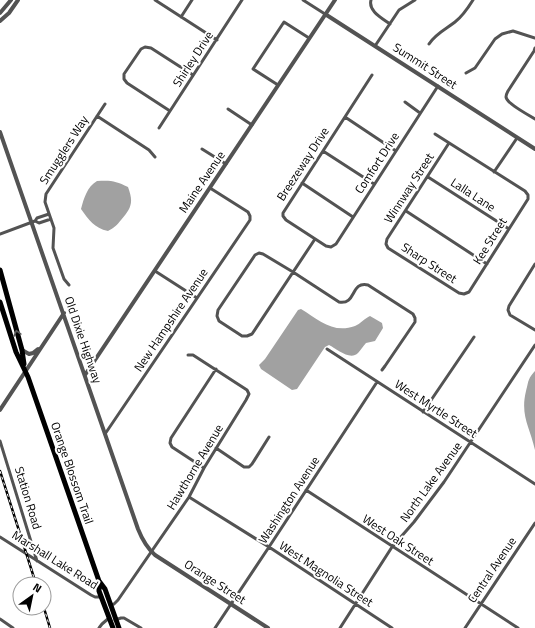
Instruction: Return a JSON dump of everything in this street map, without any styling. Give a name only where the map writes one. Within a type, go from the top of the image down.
[{"type":"main road","name":"Orange Blossom Trail","points":[[0,270],[22,350],[26,371],[99,581],[104,589],[118,628]]},
{"type":"main road","name":"Orange Blossom Trail","points":[[0,302],[16,352],[26,371]]},
{"type":"main road","name":"Orange Blossom Trail","points":[[99,581],[100,591],[113,628]]},
{"type":"street","points":[[0,13],[11,0]]},
{"type":"street","points":[[0,21],[18,0]]},
{"type":"street","points":[[155,0],[217,40]]},
{"type":"street","points":[[181,17],[192,0]]},
{"type":"street","name":"Shirley Drive","points":[[159,128],[242,0]]},
{"type":"street","name":"Summit Street","points":[[303,0],[535,149]]},
{"type":"street","name":"Maine Avenue","points":[[85,375],[335,0]]},
{"type":"street","points":[[371,0],[370,4],[372,10],[390,24]]},
{"type":"street","points":[[375,46],[399,10],[415,0]]},
{"type":"street","points":[[429,44],[433,37],[456,21],[473,0]]},
{"type":"street","points":[[278,85],[253,69],[284,22],[309,38]]},
{"type":"street","points":[[466,73],[475,68],[495,39],[502,34],[513,31],[535,38]]},
{"type":"street","points":[[170,111],[127,83],[124,79],[124,74],[141,49],[145,47],[151,48],[193,75]]},
{"type":"street","points":[[535,48],[534,52],[506,96],[511,104],[535,119]]},
{"type":"street","name":"Breezeway Drive","points":[[331,247],[326,246],[286,220],[283,216],[283,212],[372,75]]},
{"type":"street","name":"Comfort Drive","points":[[331,247],[336,244],[438,86]]},
{"type":"street","points":[[405,102],[420,113]]},
{"type":"street","name":"Smugglers Way","points":[[69,285],[64,279],[53,248],[54,228],[45,202],[46,194],[105,104]]},
{"type":"street","points":[[228,109],[252,125]]},
{"type":"street","name":"Smugglers Way","points":[[97,116],[149,150],[155,157]]},
{"type":"street","points":[[344,118],[396,151]]},
{"type":"street","name":"Old Dixie Highway","points":[[0,132],[34,222],[140,534],[151,552]]},
{"type":"street","points":[[435,134],[494,172],[517,138]]},
{"type":"street","name":"Winnway Street","points":[[386,244],[387,239],[449,143]]},
{"type":"street","points":[[202,149],[226,164]]},
{"type":"street","points":[[323,151],[374,184]]},
{"type":"street","name":"Kee Street","points":[[464,294],[469,292],[528,199],[528,195],[525,192],[494,172]]},
{"type":"street","name":"Lalla Lane","points":[[428,177],[509,229]]},
{"type":"street","points":[[302,183],[353,217]]},
{"type":"street","name":"New Hampshire Avenue","points":[[106,434],[250,220],[248,212],[210,188]]},
{"type":"street","points":[[406,210],[487,264]]},
{"type":"street","points":[[0,234],[34,222],[37,218],[49,214]]},
{"type":"street","points":[[41,216],[43,222]]},
{"type":"street","points":[[34,222],[39,224],[51,219]]},
{"type":"street","points":[[315,239],[293,272],[252,334],[242,336],[219,321],[217,316],[218,310],[255,255],[259,253],[293,272],[339,302],[344,303],[349,301],[358,286],[368,284],[413,314],[415,318],[415,322],[382,370]]},
{"type":"street","name":"Sharp Street","points":[[386,244],[388,248],[459,293],[464,294]]},
{"type":"street","points":[[535,264],[508,306],[510,315],[535,330]]},
{"type":"street","points":[[155,271],[197,298]]},
{"type":"street","points":[[0,410],[64,313]]},
{"type":"street","points":[[424,412],[474,337]]},
{"type":"street","name":"North Lake Avenue","points":[[340,628],[392,547],[414,522],[444,482],[535,345]]},
{"type":"street","points":[[22,350],[29,354],[40,348]]},
{"type":"street","name":"West Myrtle Street","points":[[327,349],[535,484]]},
{"type":"street","name":"Hawthorne Avenue","points":[[110,605],[114,604],[118,600],[189,497],[204,468],[249,394],[247,390],[216,369],[193,355],[188,355]]},
{"type":"street","points":[[204,468],[172,447],[170,438],[216,369]]},
{"type":"street","name":"Washington Avenue","points":[[215,628],[377,382]]},
{"type":"street","points":[[216,448],[244,467],[248,467],[252,464],[269,437]]},
{"type":"street","name":"Station Road","points":[[0,441],[37,561]]},
{"type":"street","name":"West Oak Street","points":[[306,490],[518,628]]},
{"type":"street","name":"West Magnolia Street","points":[[189,497],[269,547],[392,628]]},
{"type":"street","name":"Central Avenue","points":[[465,628],[535,523]]},
{"type":"street","name":"Marshall Lake Road","points":[[0,537],[91,595],[95,597],[102,597]]},
{"type":"street","name":"Orange Street","points":[[151,552],[268,628]]},
{"type":"street","points":[[99,628],[109,618]]},
{"type":"street","points":[[116,620],[124,618],[141,628]]},
{"type":"street","points":[[0,620],[13,628]]},
{"type":"shaded area","points":[[97,181],[113,181],[120,183],[128,187],[131,197],[129,209],[114,228],[108,231],[95,226],[81,209],[88,190]]},
{"type":"shaded area","points":[[301,309],[326,325],[333,327],[347,328],[355,326],[370,316],[382,323],[383,328],[375,341],[366,343],[355,355],[347,355],[329,345],[325,347],[297,389],[292,390],[261,369],[259,365],[265,359],[298,310]]},
{"type":"shaded area","points":[[535,371],[535,450],[526,421],[524,400],[529,381]]},
{"type":"railway","points":[[0,471],[33,576]]},
{"type":"railway","points":[[46,616],[50,628]]}]
